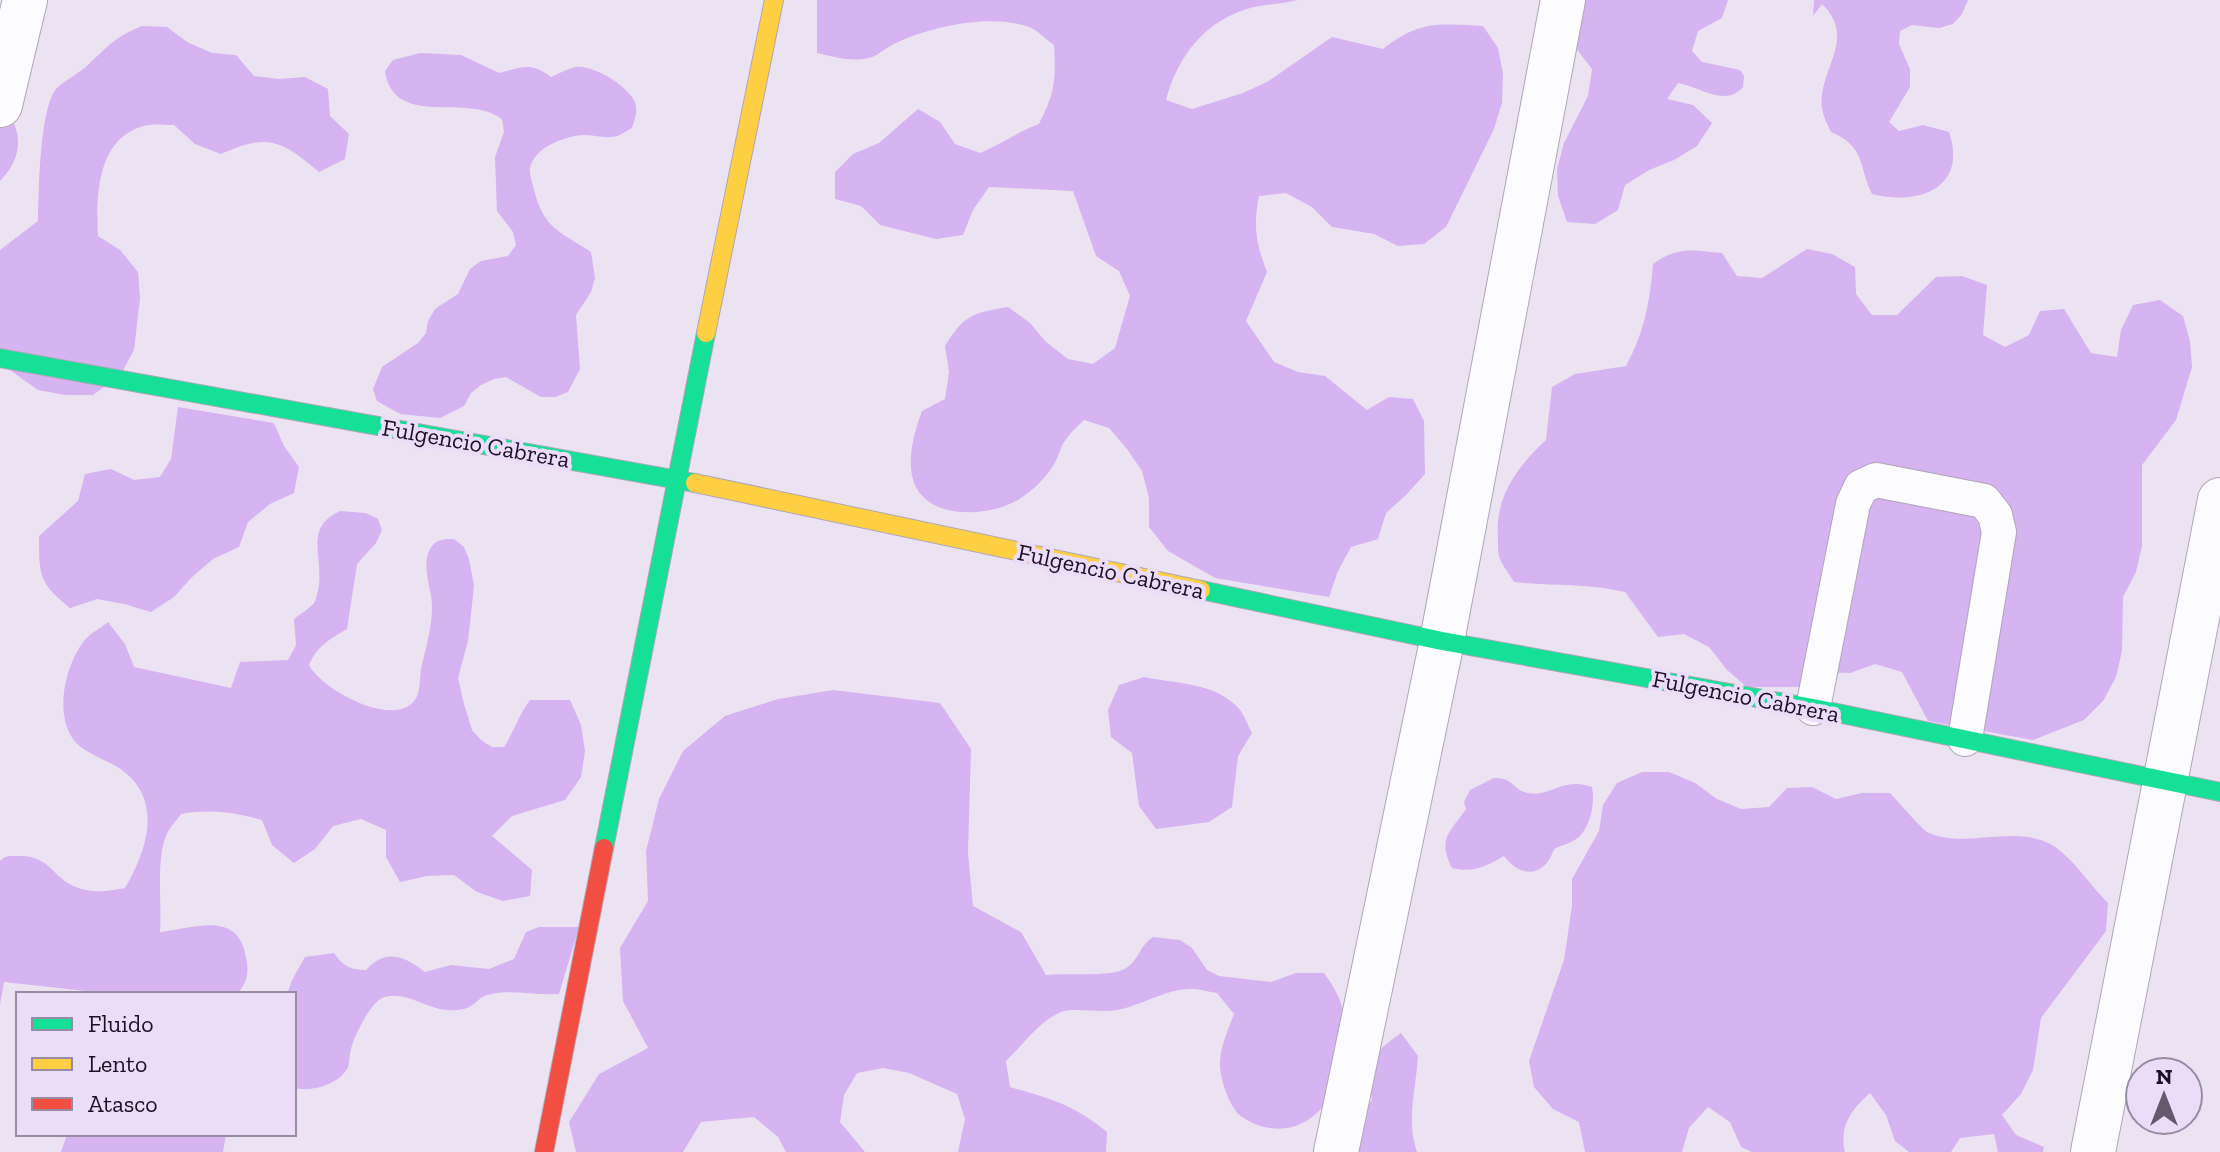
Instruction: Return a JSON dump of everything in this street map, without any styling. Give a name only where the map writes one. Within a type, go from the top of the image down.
[{"type":"main road","points":[[544,1152],[774,0]]},
{"type":"main road","name":"Fulgencio Cabrera","points":[[0,358],[676,479],[1442,641],[1813,708],[2220,792]]},
{"type":"street","points":[[0,105],[25,0]]},
{"type":"street","points":[[1336,1152],[1442,641],[1563,0]]},
{"type":"street","points":[[2093,1152],[2220,500]]},
{"type":"lane","points":[[1813,708],[1853,504],[1861,487],[1876,480],[1984,501],[1995,515],[1999,532],[1965,739]]},
{"type":"shaded area","points":[[817,0],[1298,0],[1237,13],[1222,20],[1196,41],[1178,68],[1166,100],[1192,109],[1267,82],[1332,37],[1383,49],[1419,28],[1483,26],[1498,48],[1503,74],[1502,103],[1494,129],[1446,227],[1424,244],[1398,246],[1374,234],[1332,227],[1312,207],[1286,193],[1259,196],[1257,235],[1267,272],[1246,321],[1274,362],[1298,372],[1325,376],[1367,410],[1389,397],[1413,399],[1424,421],[1425,474],[1386,513],[1378,539],[1351,547],[1329,597],[1215,578],[1168,551],[1149,527],[1149,498],[1142,471],[1109,428],[1084,420],[1065,441],[1046,476],[1018,500],[993,509],[964,512],[937,506],[925,499],[917,489],[911,470],[913,439],[922,411],[945,399],[949,372],[945,346],[964,322],[977,314],[1008,307],[1068,359],[1093,364],[1115,348],[1130,296],[1119,271],[1096,256],[1073,191],[989,187],[973,210],[963,235],[936,239],[880,225],[861,206],[835,199],[835,172],[853,154],[879,143],[918,109],[940,122],[955,144],[980,153],[1039,124],[1053,86],[1054,45],[1029,27],[997,21],[979,22],[924,32],[865,59],[837,58],[817,53]]},
{"type":"shaded area","points":[[1546,0],[1728,0],[1722,18],[1698,31],[1692,51],[1702,62],[1740,70],[1744,76],[1743,87],[1736,93],[1720,96],[1678,83],[1667,99],[1693,105],[1712,123],[1697,146],[1625,185],[1618,210],[1595,224],[1567,222],[1558,196],[1557,169],[1564,143],[1588,96],[1592,69]]},
{"type":"shaded area","points":[[1814,0],[1968,0],[1953,24],[1939,28],[1912,25],[1900,31],[1899,44],[1910,69],[1910,87],[1889,122],[1899,131],[1923,125],[1949,132],[1952,167],[1935,188],[1907,197],[1872,194],[1856,151],[1831,132],[1825,120],[1822,94],[1837,42],[1837,30],[1822,4],[1813,16]]},
{"type":"shaded area","points":[[142,26],[167,27],[187,42],[212,53],[236,55],[254,76],[279,79],[305,77],[328,89],[330,116],[349,134],[345,159],[319,172],[294,153],[273,143],[251,143],[221,154],[195,144],[174,125],[149,125],[119,140],[103,168],[98,203],[98,236],[120,250],[138,272],[140,298],[134,350],[121,374],[93,395],[65,395],[38,390],[0,363],[0,250],[38,221],[41,150],[47,111],[58,87],[112,42]]},
{"type":"shaded area","points":[[420,53],[461,55],[499,73],[531,67],[551,77],[575,67],[591,69],[625,89],[635,102],[632,128],[613,137],[585,135],[561,140],[544,148],[530,168],[537,200],[547,220],[560,233],[591,252],[595,278],[591,292],[576,315],[580,369],[568,392],[555,397],[541,397],[506,377],[494,379],[471,393],[464,406],[440,418],[400,414],[377,401],[373,389],[382,367],[418,343],[426,333],[435,309],[458,294],[470,269],[481,261],[508,256],[516,245],[513,232],[497,211],[495,157],[504,132],[502,119],[470,108],[417,105],[402,100],[391,89],[385,71],[393,60]]},
{"type":"shaded area","points":[[0,105],[14,123],[18,143],[13,163],[0,181]]},
{"type":"shaded area","points":[[1807,249],[1832,254],[1855,267],[1856,294],[1872,315],[1897,315],[1936,277],[1962,276],[1987,285],[1983,335],[2005,347],[2029,335],[2040,311],[2064,309],[2091,353],[2117,357],[2121,330],[2133,305],[2160,300],[2183,316],[2190,341],[2192,367],[2176,420],[2142,465],[2142,546],[2136,572],[2123,597],[2122,651],[2116,677],[2103,701],[2084,720],[2033,740],[1928,721],[1902,672],[1875,664],[1850,673],[1821,672],[1799,687],[1747,687],[1727,670],[1709,647],[1684,634],[1658,637],[1625,592],[1514,582],[1504,566],[1498,549],[1500,508],[1518,471],[1546,440],[1552,387],[1575,374],[1626,366],[1645,317],[1653,264],[1678,252],[1722,253],[1737,276],[1762,278]]},
{"type":"shaded area","points":[[178,407],[274,423],[284,446],[299,467],[294,493],[270,504],[248,522],[239,547],[213,559],[174,597],[151,612],[97,599],[70,608],[52,592],[43,578],[39,536],[78,501],[85,474],[111,469],[134,480],[160,477],[171,459]]},
{"type":"shaded area","points":[[340,511],[366,513],[378,519],[382,530],[376,543],[357,564],[347,629],[320,648],[309,665],[329,686],[345,696],[380,709],[396,710],[410,705],[418,694],[431,623],[427,557],[436,542],[454,539],[464,547],[474,586],[468,641],[458,678],[472,730],[492,747],[504,747],[530,700],[570,700],[581,725],[585,751],[581,777],[565,800],[512,816],[492,836],[532,870],[530,896],[503,901],[477,892],[454,875],[427,876],[400,882],[386,857],[386,830],[361,819],[333,826],[315,849],[294,863],[272,845],[262,820],[222,812],[181,814],[169,830],[163,846],[160,932],[211,925],[232,931],[240,940],[247,965],[246,979],[239,992],[95,992],[4,982],[0,1005],[0,861],[8,856],[28,856],[44,863],[76,887],[94,891],[113,890],[125,888],[145,841],[147,809],[133,780],[119,768],[82,748],[67,728],[63,702],[65,688],[72,662],[84,641],[108,622],[125,644],[134,667],[231,688],[240,662],[288,660],[296,645],[294,619],[314,603],[318,591],[318,535],[328,518]]},
{"type":"shaded area","points":[[1144,677],[1220,694],[1240,710],[1252,733],[1238,756],[1232,807],[1209,822],[1156,829],[1139,806],[1132,753],[1111,737],[1108,710],[1119,685]]},
{"type":"shaded area","points":[[833,690],[940,703],[971,749],[968,853],[973,906],[1021,932],[1046,975],[1102,974],[1122,970],[1133,963],[1153,937],[1180,940],[1192,948],[1207,970],[1219,976],[1271,982],[1296,973],[1324,973],[1341,1003],[1343,1020],[1331,1090],[1319,1111],[1299,1125],[1277,1129],[1242,1117],[1227,1094],[1220,1067],[1222,1047],[1234,1014],[1217,993],[1183,989],[1116,1010],[1061,1012],[1038,1027],[1006,1061],[1010,1087],[1084,1115],[1107,1132],[1106,1152],[958,1152],[965,1119],[957,1094],[909,1073],[883,1068],[857,1073],[844,1095],[840,1122],[865,1152],[786,1152],[778,1137],[754,1117],[701,1122],[683,1152],[576,1152],[569,1122],[599,1074],[648,1048],[623,1001],[620,948],[648,901],[646,851],[659,799],[683,751],[725,716],[778,699]]},
{"type":"shaded area","points":[[1642,772],[1669,772],[1741,809],[1769,807],[1787,788],[1812,787],[1836,799],[1862,793],[1890,793],[1929,833],[1959,839],[2007,836],[2038,839],[2067,857],[2108,903],[2106,931],[2041,1018],[2033,1070],[2021,1094],[2002,1115],[2016,1135],[2044,1147],[2043,1152],[1998,1152],[1994,1134],[1960,1138],[1951,1152],[1909,1152],[1895,1141],[1886,1115],[1870,1093],[1857,1106],[1845,1126],[1845,1152],[1752,1152],[1741,1147],[1730,1122],[1708,1107],[1689,1128],[1682,1152],[1585,1152],[1579,1122],[1553,1109],[1534,1087],[1529,1061],[1564,960],[1572,906],[1572,879],[1599,831],[1603,805],[1617,783]]},
{"type":"shaded area","points":[[1494,778],[1506,780],[1523,791],[1536,794],[1573,784],[1592,787],[1593,800],[1587,826],[1576,839],[1554,849],[1539,870],[1518,869],[1504,856],[1479,868],[1452,868],[1446,850],[1447,836],[1466,809],[1464,802],[1470,790]]},
{"type":"shaded area","points":[[539,927],[579,927],[559,994],[499,993],[485,996],[470,1007],[457,1010],[439,1009],[398,996],[382,998],[359,1029],[344,1073],[324,1086],[296,1088],[296,992],[288,992],[305,957],[334,953],[347,966],[360,970],[366,970],[373,963],[388,957],[410,962],[425,972],[451,965],[489,969],[514,959],[526,932]]},
{"type":"shaded area","points":[[1401,1033],[1418,1056],[1412,1116],[1417,1152],[1332,1152],[1372,1100],[1370,1068],[1377,1054]]},
{"type":"shaded area","points":[[66,1136],[226,1136],[223,1152],[61,1152]]},
{"type":"traffic: fast","points":[[604,848],[706,333]]},
{"type":"traffic: fast","points":[[0,358],[695,483]]},
{"type":"traffic: fast","points":[[1201,590],[1442,641],[1813,708],[2220,792]]},
{"type":"traffic: slow","points":[[706,333],[774,0]]},
{"type":"traffic: slow","points":[[695,483],[1201,590]]},
{"type":"traffic: jam","points":[[544,1152],[604,848]]}]
